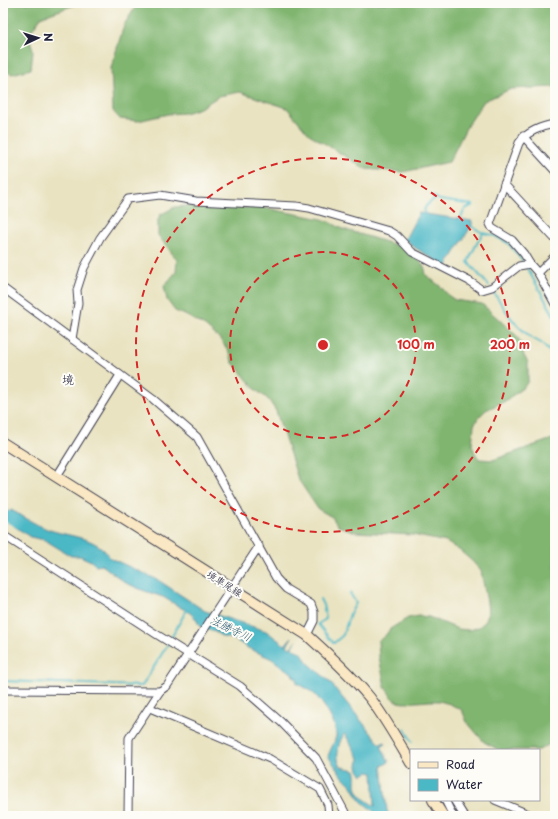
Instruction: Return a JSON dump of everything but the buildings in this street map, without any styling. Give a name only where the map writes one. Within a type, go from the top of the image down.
[{"type":"main road","name":"境車尾線","points":[[3,443],[307,635],[338,663],[370,698],[410,761]]},
{"type":"main road","points":[[434,801],[443,816]]},
{"type":"street","points":[[555,124],[548,125],[523,136],[519,143],[491,219],[490,227],[512,240],[524,254],[538,273],[555,304]]},
{"type":"street","points":[[523,136],[555,171]]},
{"type":"street","points":[[504,184],[555,239]]},
{"type":"street","points":[[72,339],[78,303],[77,290],[84,268],[100,238],[128,199],[160,195],[196,201],[309,208],[389,232],[397,236],[412,252],[469,281],[482,290],[492,288],[519,266],[530,264]]},
{"type":"street","points":[[538,273],[555,256]]},
{"type":"street","points":[[3,288],[153,398],[197,437],[276,578],[286,589],[311,604],[314,612],[314,621],[307,635]]},
{"type":"street","points":[[56,476],[120,375]]},
{"type":"street","points":[[3,535],[189,651],[240,686],[281,722],[316,758],[347,816]]},
{"type":"street","points":[[128,816],[129,738],[160,691],[167,686],[259,546]]},
{"type":"street","points":[[3,690],[160,691]]},
{"type":"street","points":[[150,708],[270,759],[314,785],[320,789],[328,805],[328,816]]},
{"type":"street","points":[[446,801],[453,816]]},
{"type":"street","points":[[455,801],[464,816]]},
{"type":"street","points":[[497,801],[533,816]]},
{"type":"green space","points":[[3,3],[80,3],[41,17],[29,34],[33,51],[31,69],[12,74],[3,70]]},
{"type":"green space","points":[[138,3],[555,3],[555,87],[511,89],[484,101],[466,128],[449,162],[403,172],[366,169],[309,134],[287,108],[240,92],[219,96],[200,108],[185,113],[168,114],[138,121],[120,119],[113,111],[111,68],[124,25]]},
{"type":"green space","points":[[197,205],[249,208],[260,207],[322,219],[343,229],[399,246],[421,262],[425,269],[426,275],[441,287],[449,296],[455,300],[482,304],[516,335],[521,343],[524,356],[528,362],[528,381],[524,387],[505,401],[486,410],[478,418],[474,425],[472,445],[479,459],[493,460],[555,438],[555,741],[540,749],[497,749],[484,742],[467,722],[462,710],[450,704],[439,701],[405,703],[398,702],[393,699],[385,687],[379,657],[378,641],[385,636],[390,629],[408,618],[419,616],[429,617],[458,629],[469,630],[479,627],[485,622],[488,614],[481,571],[459,550],[446,542],[413,535],[356,532],[338,526],[332,517],[318,509],[298,479],[276,411],[268,399],[256,390],[233,363],[228,350],[219,338],[205,326],[175,311],[167,300],[164,286],[176,272],[177,260],[158,235],[158,220],[160,215],[175,207]]},
{"type":"water","points":[[419,213],[472,221],[472,225],[446,267],[414,247],[405,239]]},
{"type":"water","points":[[11,510],[47,529],[90,541],[98,545],[110,558],[158,580],[205,611],[266,631],[285,645],[292,637],[287,646],[290,648],[297,640],[292,648],[302,653],[307,662],[329,681],[380,744],[386,743],[381,746],[389,762],[382,766],[387,811],[390,816],[379,816],[360,800],[352,786],[342,776],[328,756],[336,736],[332,719],[316,696],[297,683],[297,679],[291,672],[272,659],[248,648],[234,639],[223,637],[215,632],[200,627],[196,619],[190,613],[163,597],[126,583],[102,565],[96,566],[91,561],[80,556],[71,556],[45,540],[30,537],[7,521]],"holes":[[[345,734],[359,758],[359,771],[363,775],[368,772],[373,773],[375,806],[362,797],[356,788],[355,770],[340,765],[338,748]]]},
{"type":"waterway","points":[[431,195],[440,200],[473,205],[465,209],[459,222]]},
{"type":"waterway","points":[[425,216],[425,207],[437,198]]},
{"type":"waterway","points":[[469,225],[483,233],[493,235],[508,243],[523,262]]},
{"type":"waterway","points":[[483,233],[468,262],[489,286]]},
{"type":"waterway","points":[[527,268],[555,317]]},
{"type":"waterway","points":[[494,293],[519,327],[532,338],[541,343],[555,357]]},
{"type":"waterway","name":"法勝寺川","points":[[3,514],[21,524]]},
{"type":"waterway","points":[[334,643],[343,635],[350,614],[356,603],[350,593]]},
{"type":"waterway","points":[[320,599],[326,619],[318,624],[333,643]]},
{"type":"waterway","points":[[170,640],[186,611],[188,610]]},
{"type":"waterway","points":[[3,681],[142,686],[168,644]]},
{"type":"waterway","points":[[405,729],[412,742]]},
{"type":"district","name":"境","points":[[68,379]]}]
